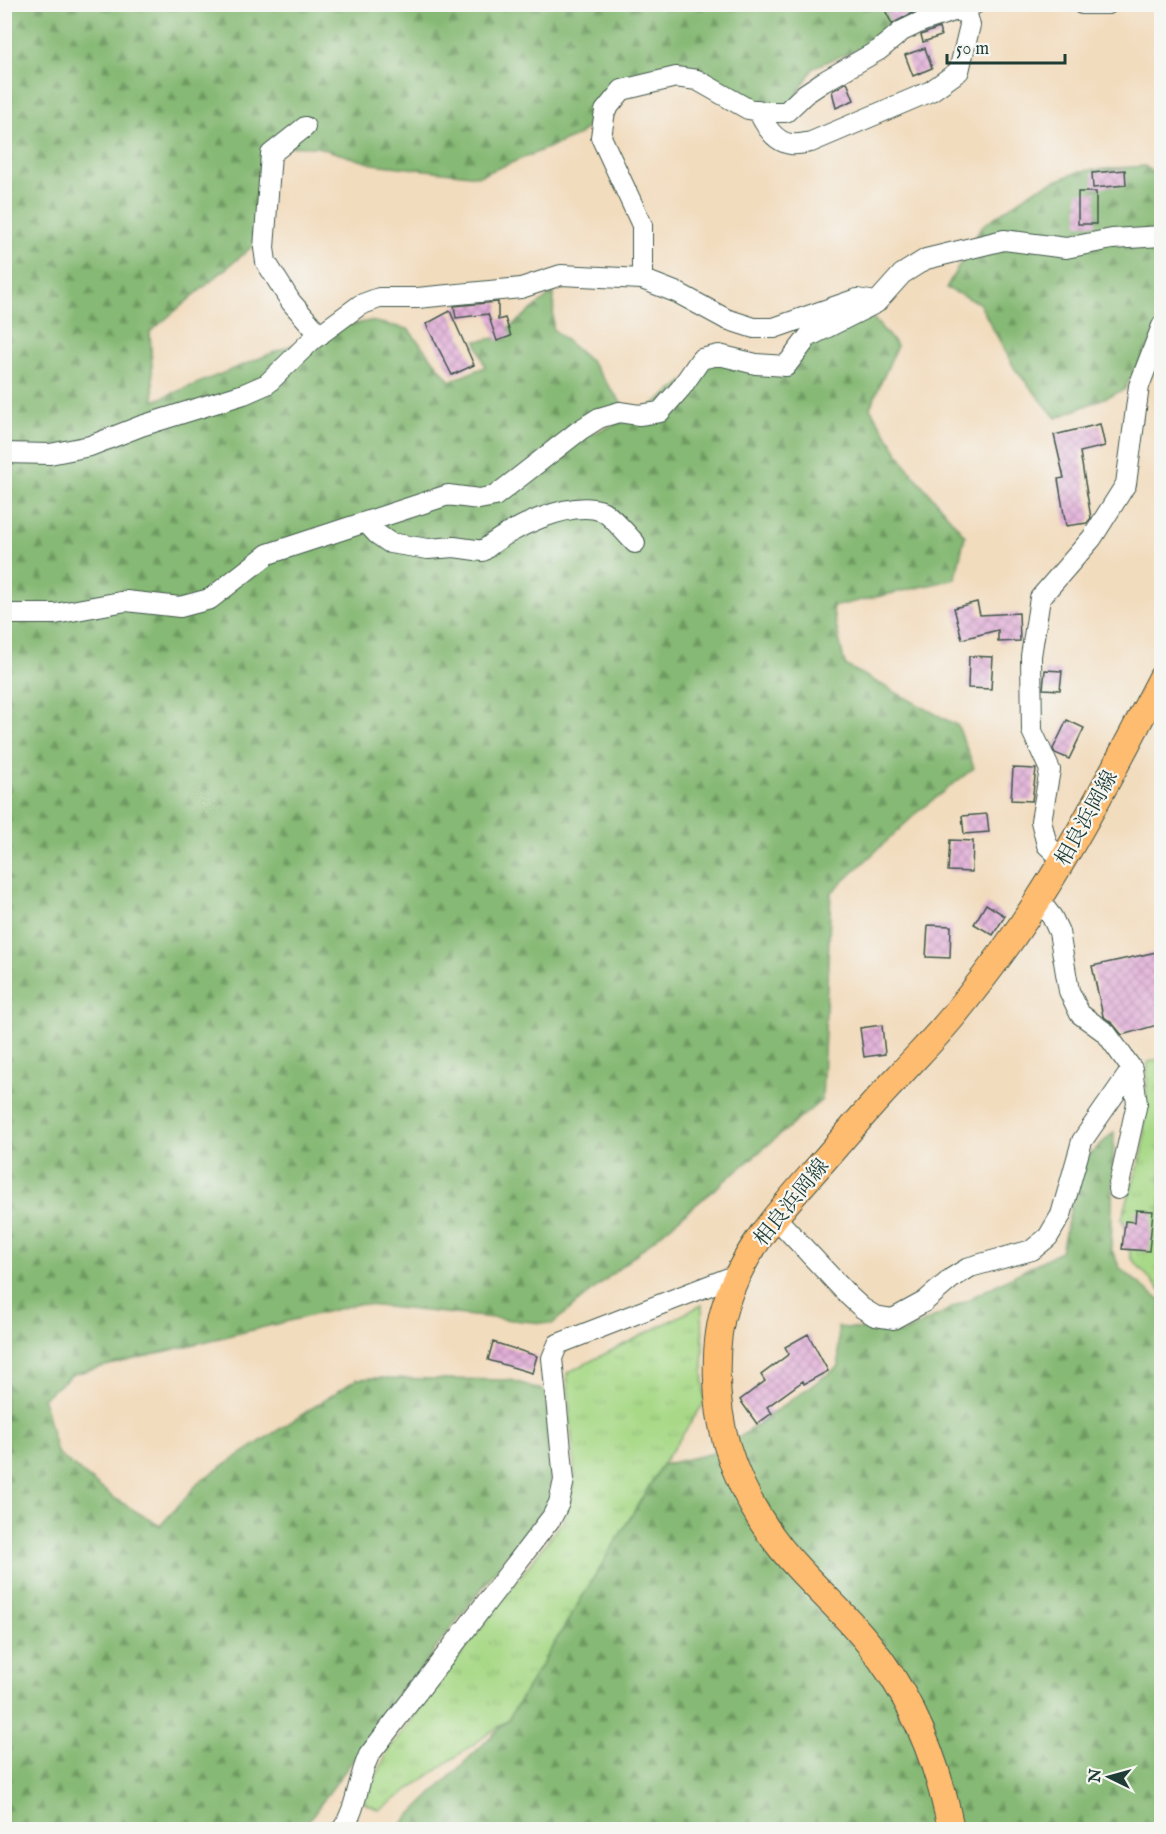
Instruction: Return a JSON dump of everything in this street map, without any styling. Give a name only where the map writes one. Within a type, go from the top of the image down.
[{"type":"main road","name":"相良浜岡線","points":[[951,1830],[942,1785],[922,1729],[896,1680],[867,1641],[797,1567],[777,1542],[757,1515],[739,1478],[727,1445],[719,1409],[717,1380],[720,1330],[726,1303],[748,1254],[774,1216],[873,1103],[953,1017],[1039,900],[1064,861],[1161,677]]},
{"type":"street","points":[[1082,4],[1108,4]]},
{"type":"street","points":[[642,279],[642,225],[601,137],[605,111],[622,90],[676,77],[697,80],[748,109],[786,112],[805,94],[879,50],[902,31],[923,21],[970,6],[970,25],[959,71],[931,91],[811,142],[791,144],[779,139],[764,125],[758,110]]},
{"type":"street","points":[[305,127],[272,154],[264,248],[266,262],[291,303],[320,335]]},
{"type":"street","points":[[4,614],[55,614],[126,601],[180,607],[210,599],[268,554],[448,495],[479,499],[495,496],[580,430],[599,418],[619,412],[639,415],[660,412],[702,359],[719,355],[756,364],[786,366],[808,338],[876,303],[902,274],[926,259],[1004,240],[1066,248],[1112,240],[1161,236]]},
{"type":"street","points":[[4,453],[50,454],[90,446],[141,426],[244,394],[267,384],[311,341],[360,305],[379,298],[417,298],[521,288],[561,275],[642,279],[678,293],[726,319],[754,328],[774,328],[857,299],[876,303]]},
{"type":"street","points":[[1064,861],[1047,845],[1041,821],[1050,770],[1032,731],[1031,656],[1040,598],[1092,538],[1126,484],[1140,387],[1161,326]]},
{"type":"street","points":[[366,522],[390,543],[429,549],[454,547],[483,551],[521,525],[580,508],[604,511],[635,543]]},
{"type":"street","points":[[1039,900],[1052,917],[1059,932],[1069,991],[1080,1014],[1106,1033],[1132,1069],[1137,1103],[1118,1189]]},
{"type":"street","points":[[774,1216],[862,1308],[875,1316],[893,1319],[924,1302],[952,1278],[970,1267],[1032,1250],[1048,1237],[1061,1215],[1082,1141],[1132,1069]]},
{"type":"street","points":[[342,1830],[353,1811],[362,1771],[369,1755],[552,1517],[559,1503],[564,1480],[552,1358],[558,1344],[739,1274]]},
{"type":"green space","points":[[5,5],[975,5],[942,15],[814,67],[786,112],[679,69],[622,90],[579,135],[479,176],[373,164],[317,147],[272,146],[265,236],[150,332],[154,401],[334,328],[370,321],[408,329],[450,381],[485,367],[476,341],[496,338],[554,292],[553,329],[591,362],[623,405],[563,445],[639,415],[719,355],[786,366],[857,299],[897,346],[870,408],[908,468],[965,536],[955,579],[832,607],[845,665],[958,726],[974,768],[921,809],[831,893],[822,1100],[552,1324],[358,1304],[73,1374],[43,1398],[57,1453],[114,1498],[160,1526],[201,1480],[357,1379],[511,1380],[546,1391],[551,1499],[445,1636],[302,1829],[5,1830]]},
{"type":"green space","points":[[1145,166],[1161,180],[1161,324],[1124,390],[1056,418],[1015,369],[979,303],[946,288],[982,226],[1036,189],[1080,171]]},
{"type":"green space","points":[[1161,1059],[1161,1291],[1131,1258],[1122,1218],[1143,1151],[1148,1062]]},
{"type":"green space","points":[[1114,1132],[1111,1248],[1120,1268],[1161,1301],[1161,1829],[395,1830],[508,1720],[662,1465],[722,1451],[839,1366],[838,1327],[904,1333],[1061,1251],[1081,1163]]},
{"type":"green space","points":[[702,1305],[704,1403],[662,1465],[508,1720],[380,1810],[364,1803],[388,1751],[564,1519],[575,1477],[567,1373]]},
{"type":"building","points":[[882,4],[912,4],[916,11],[892,24]]},
{"type":"building","points":[[939,28],[941,36],[923,42],[921,35]]},
{"type":"building","points":[[925,48],[932,68],[913,76],[905,55]]},
{"type":"building","points":[[847,82],[854,100],[836,108],[832,91]]},
{"type":"building","points":[[1125,170],[1126,185],[1093,188],[1092,173]]},
{"type":"building","points":[[1078,192],[1096,192],[1096,224],[1078,224]]},
{"type":"building","points":[[498,302],[498,320],[505,318],[511,336],[497,341],[488,314],[456,318],[454,306]]},
{"type":"building","points":[[450,311],[474,365],[452,375],[426,324]]},
{"type":"building","points":[[1100,424],[1105,446],[1080,452],[1091,518],[1087,523],[1066,526],[1058,479],[1064,478],[1054,435]]},
{"type":"building","points":[[977,602],[980,615],[1019,613],[1020,641],[998,642],[998,630],[962,639],[954,608]]},
{"type":"building","points":[[969,656],[993,657],[991,689],[968,688]]},
{"type":"building","points":[[1045,670],[1062,671],[1060,690],[1043,689]]},
{"type":"building","points":[[1067,720],[1084,728],[1069,759],[1055,753],[1053,749]]},
{"type":"building","points":[[1013,768],[1036,769],[1032,801],[1011,800]]},
{"type":"building","points":[[987,814],[989,832],[964,834],[962,816]]},
{"type":"building","points":[[950,840],[973,841],[972,872],[948,871]]},
{"type":"building","points":[[986,904],[1005,916],[993,935],[974,924]]},
{"type":"building","points":[[928,925],[951,926],[950,958],[926,957]]},
{"type":"building","points":[[1161,951],[1161,1024],[1122,1035],[1103,1016],[1092,966]]},
{"type":"building","points":[[882,1025],[885,1054],[864,1057],[860,1028]]},
{"type":"building","points":[[1136,1210],[1153,1211],[1149,1251],[1122,1249],[1125,1221],[1135,1222]]},
{"type":"building","points":[[808,1334],[828,1371],[804,1384],[803,1381],[767,1407],[772,1413],[757,1424],[740,1400],[765,1381],[761,1375],[789,1354],[785,1347]]},
{"type":"building","points":[[493,1342],[537,1356],[532,1373],[488,1360]]}]
